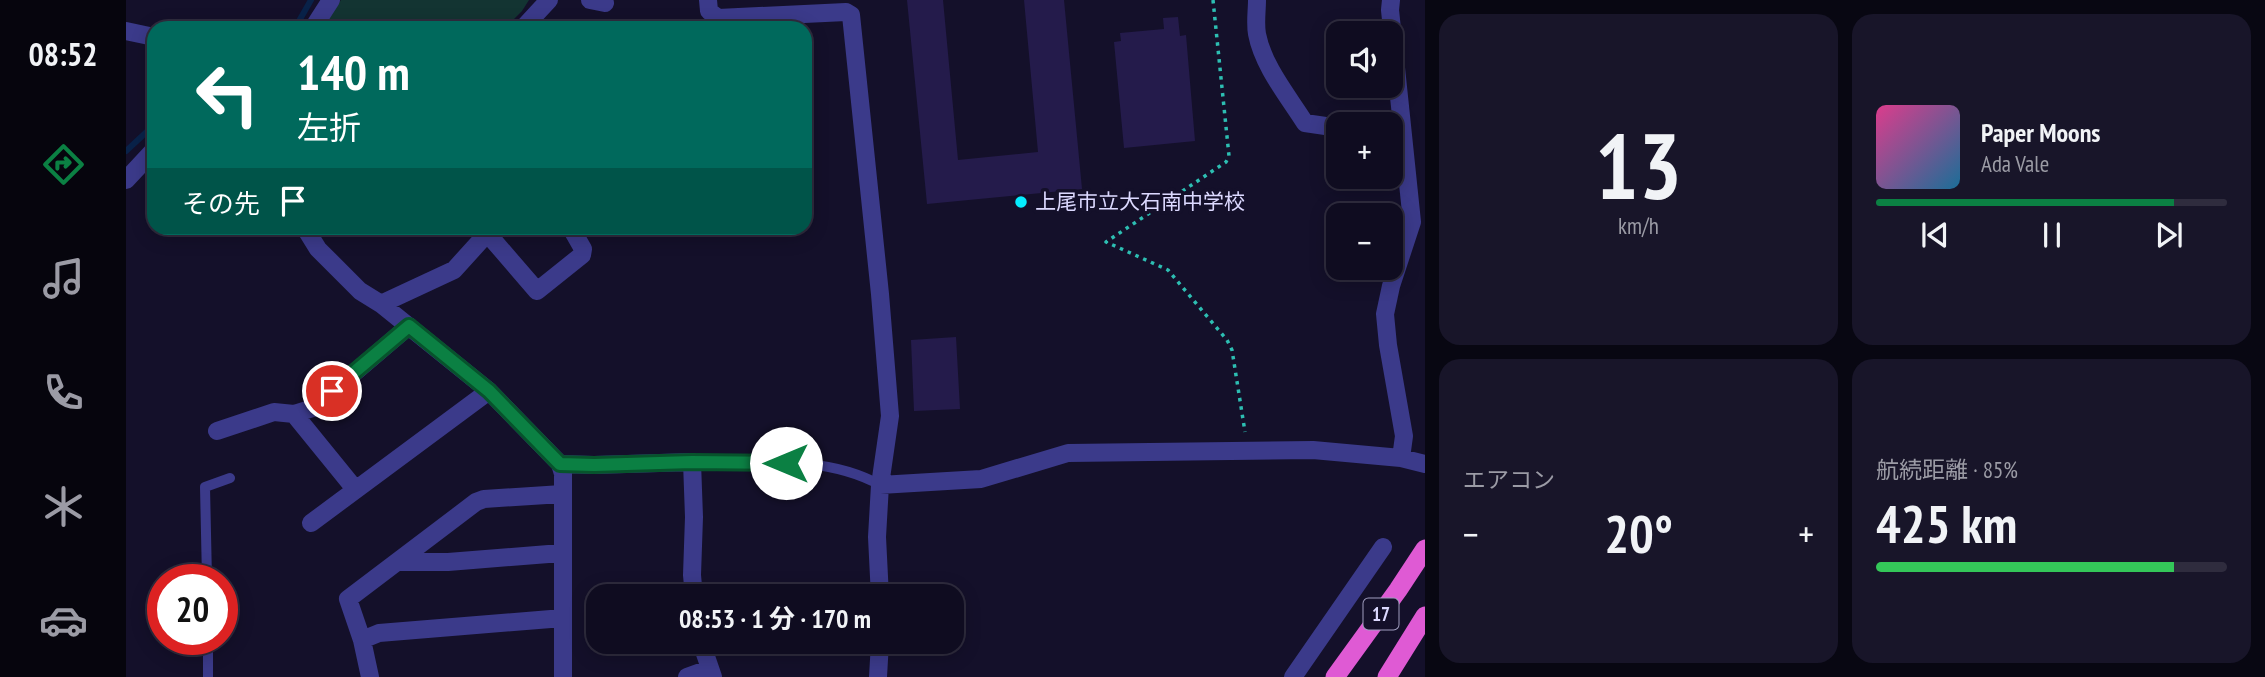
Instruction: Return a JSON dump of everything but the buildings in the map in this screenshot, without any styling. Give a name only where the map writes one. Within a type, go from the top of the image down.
[{"type":"highway","name":"17","points":[[1335,677],[1425,549]]},
{"type":"highway","name":"17","points":[[1387,677],[1425,617]]},
{"type":"street","points":[[318,21],[331,0]]},
{"type":"street","points":[[530,21],[549,0]]},
{"type":"street","points":[[708,0],[709,11],[718,18],[846,12],[851,15],[890,416],[880,485],[877,537],[879,584]]},
{"type":"street","points":[[1257,0],[1256,32],[1275,75],[1305,123],[1326,126]]},
{"type":"street","points":[[1391,0],[1396,112]]},
{"type":"street","points":[[126,30],[147,35]]},
{"type":"street","points":[[126,180],[147,158]]},
{"type":"street","points":[[1401,458],[1404,436],[1385,314],[1391,286],[1412,222],[1403,172]]},
{"type":"street","points":[[309,235],[326,258],[360,291],[381,304],[489,391],[560,464],[563,474],[563,677]]},
{"type":"street","points":[[381,304],[454,270],[486,235]]},
{"type":"street","points":[[494,235],[537,291],[582,255],[583,249],[574,235]]},
{"type":"street","points":[[217,431],[274,412],[294,414],[313,408],[409,326]]},
{"type":"street","points":[[311,523],[489,391]]},
{"type":"street","points":[[294,414],[355,489]]},
{"type":"street","points":[[880,485],[982,479],[1068,453],[1312,450],[1401,458],[1425,464]]},
{"type":"street","points":[[560,464],[692,462],[693,584]]},
{"type":"street","points":[[370,677],[362,640],[348,599],[476,502],[484,499],[562,494]]},
{"type":"street","points":[[1293,677],[1382,547]]},
{"type":"street","points":[[400,562],[448,562],[561,553]]},
{"type":"street","points":[[362,640],[379,633],[563,618]]},
{"type":"street","points":[[687,677],[711,673],[705,654]]},
{"type":"street","points":[[878,677],[879,654]]},
{"type":"lane","points":[[692,462],[824,466],[863,476],[880,485]]},
{"type":"lane","points":[[207,564],[205,487],[230,478]]},
{"type":"lane","points":[[208,655],[208,677]]},
{"type":"path","points":[[1213,0],[1229,156],[1226,162],[1106,242],[1168,270],[1227,340],[1232,350],[1248,452]]},
{"type":"green space","points":[[341,0],[529,0],[512,21],[327,21]]},
{"type":"waterway","points":[[299,21],[311,0]]},
{"type":"waterway","points":[[126,151],[147,132]]},
{"type":"place","name":"上尾市立大石南中学校","points":[[1021,202]]},
{"type":"route","points":[[332,391],[409,326],[489,391],[560,464],[786,463]]}]
